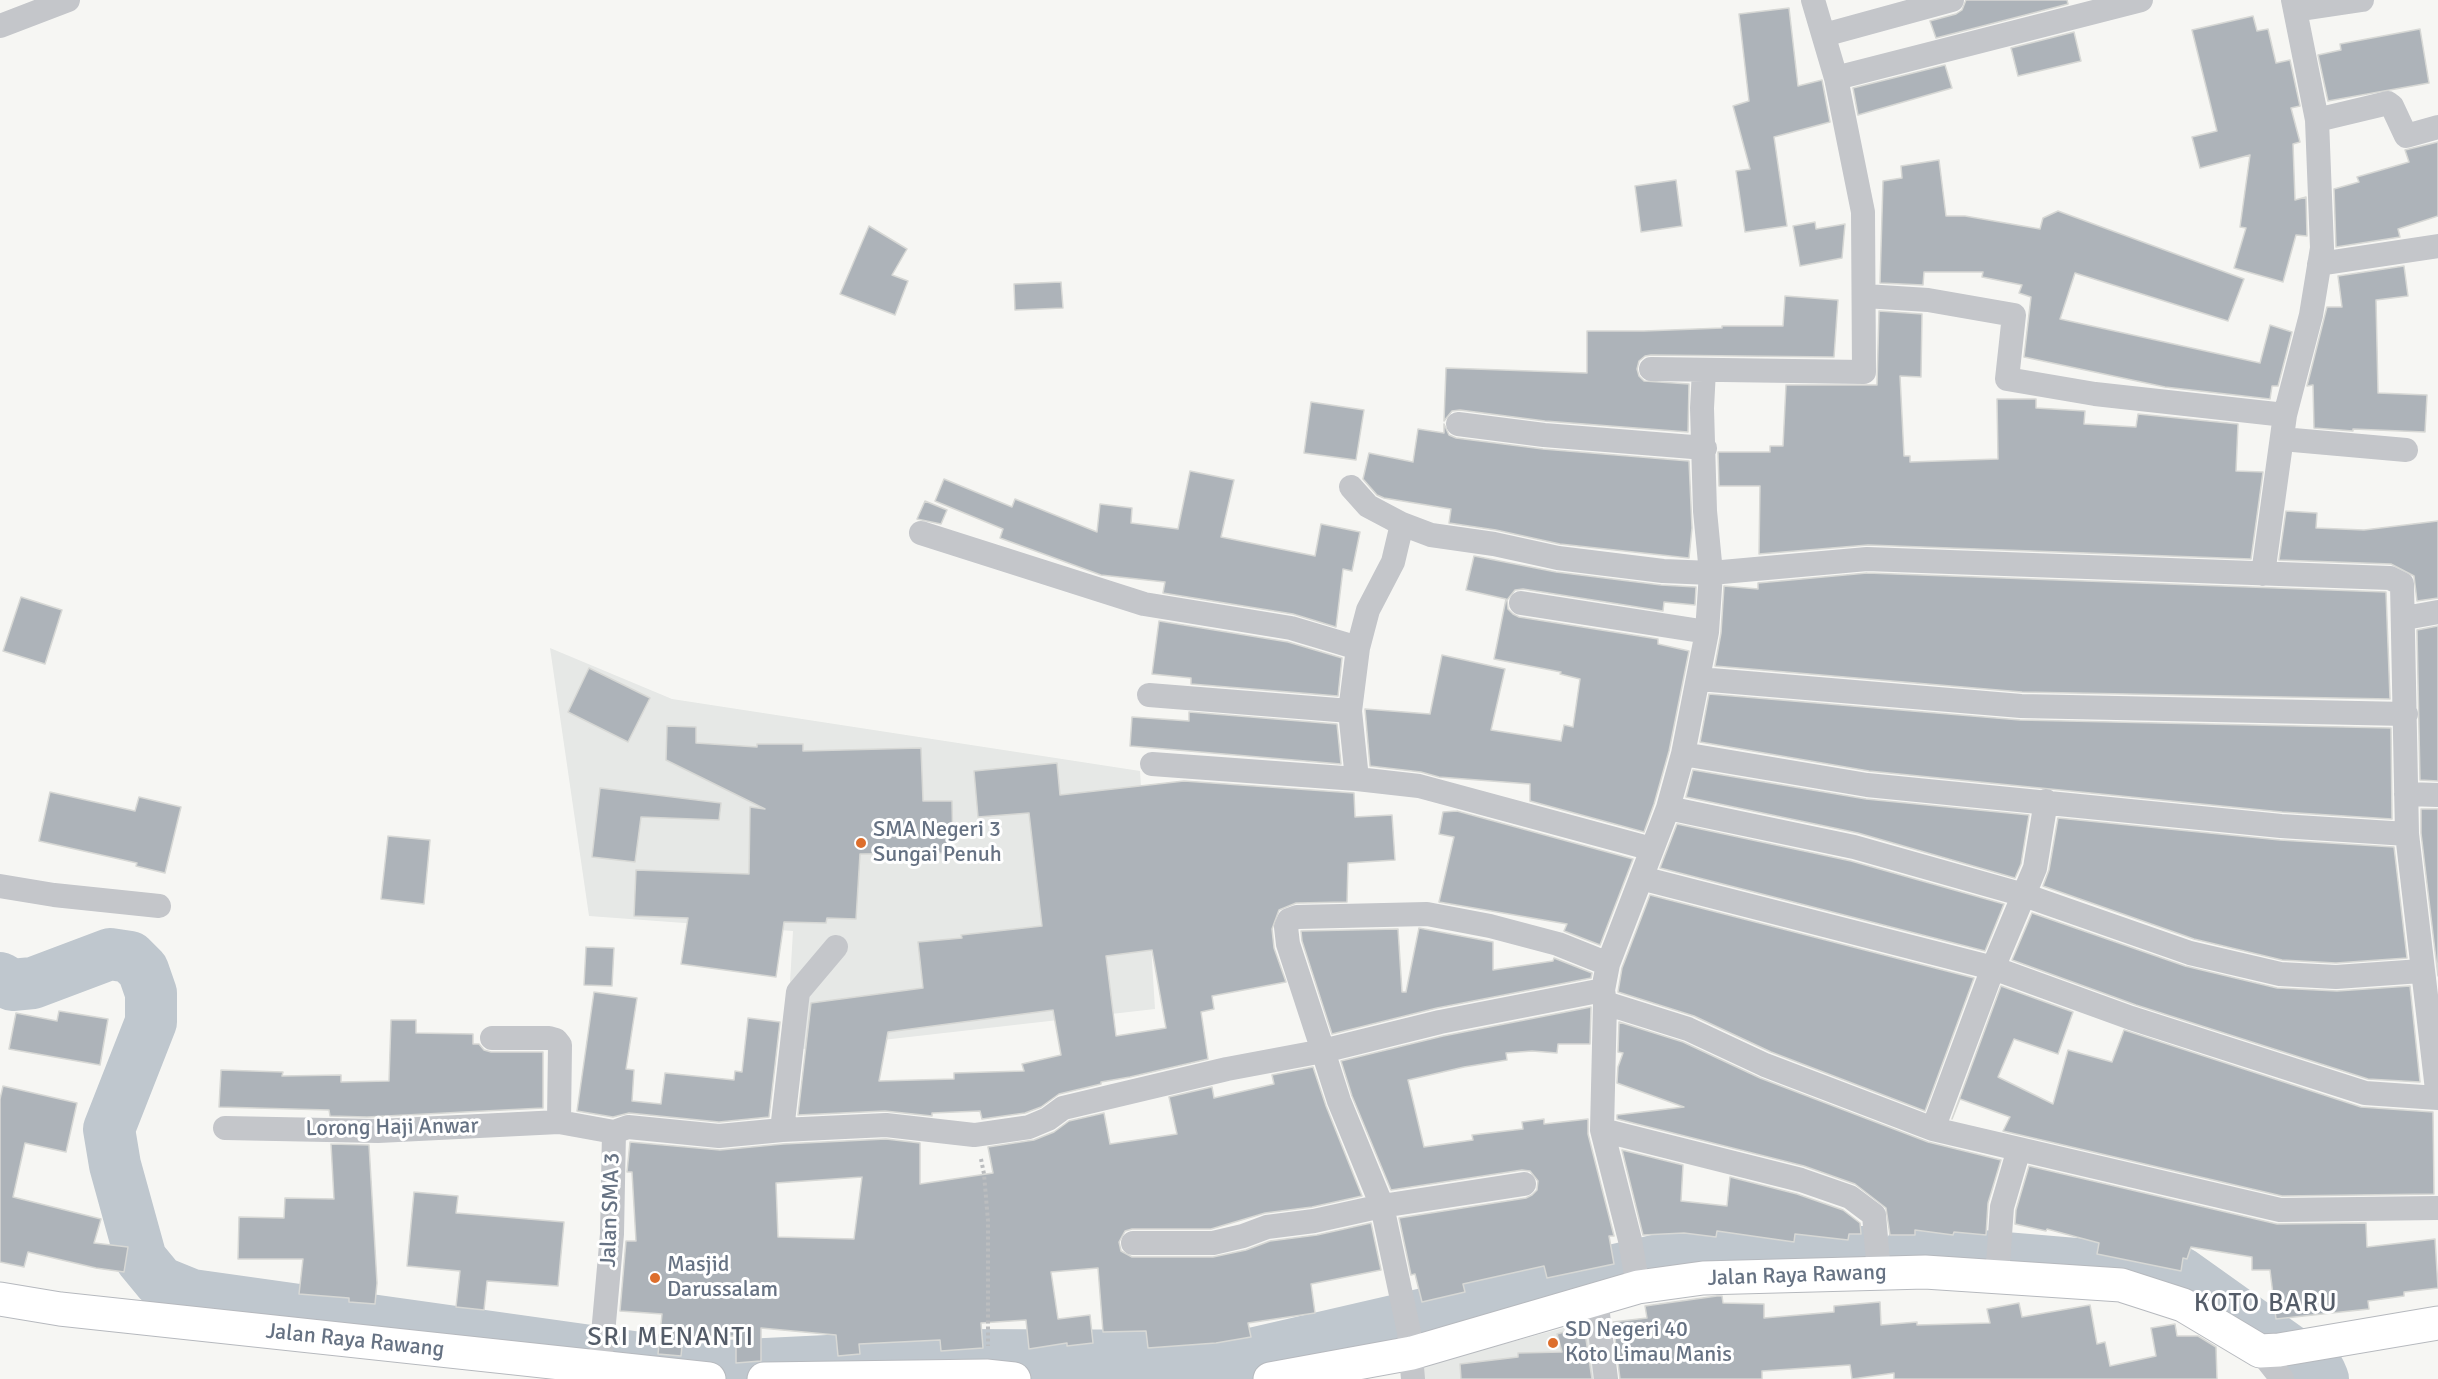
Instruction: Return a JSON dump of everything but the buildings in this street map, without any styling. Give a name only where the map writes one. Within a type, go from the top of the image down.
[{"type":"main road","name":"Jalan Raya Rawang","points":[[1270,1379],[1412,1355],[1596,1298],[1637,1281],[1998,1271],[2121,1285],[2183,1305],[2274,1360],[2320,1343],[2438,1323]]},
{"type":"main road","name":"Jalan Raya Rawang","points":[[0,1299],[72,1310],[601,1352],[710,1379]]},
{"type":"main road","points":[[764,1379],[986,1376],[1014,1379]]},
{"type":"street","points":[[0,26],[68,0]]},
{"type":"street","points":[[1651,369],[1864,372],[1863,212],[1836,78],[1813,0]]},
{"type":"street","points":[[1824,34],[1952,0]]},
{"type":"street","points":[[1836,78],[2141,0]]},
{"type":"street","points":[[2263,574],[2284,415],[2311,315],[2322,248],[2317,120],[2294,5],[2362,0]]},
{"type":"street","points":[[2317,120],[2388,103],[2392,106],[2403,135],[2414,135],[2438,127]]},
{"type":"street","points":[[2319,264],[2438,246]]},
{"type":"street","points":[[1865,296],[1928,300],[2014,315],[2007,379],[2095,394],[2284,415]]},
{"type":"street","points":[[1637,1281],[1630,1240],[1602,1130],[1604,997],[1608,964],[1668,808],[1683,754],[1707,632],[1711,573],[1702,408],[1704,370]]},
{"type":"street","points":[[1458,424],[1544,435],[1705,448]]},
{"type":"street","points":[[2282,439],[2406,450]]},
{"type":"street","points":[[1351,487],[1368,507],[1431,535],[1494,544],[1558,558],[1663,571],[1711,573],[1867,558],[2390,578],[2402,584],[2407,834],[2421,971],[2435,1053],[2438,1098],[2365,1093],[2131,1018],[1994,968],[1641,878]]},
{"type":"street","points":[[1358,779],[1350,711],[1358,648],[1368,610],[1393,562],[1402,524]]},
{"type":"street","points":[[921,533],[1144,604],[1291,627],[1358,648]]},
{"type":"street","points":[[1521,603],[1707,632]]},
{"type":"street","points":[[2404,618],[2438,612]]},
{"type":"street","points":[[1699,679],[2021,706],[2406,714]]},
{"type":"street","points":[[1149,695],[1350,711]]},
{"type":"street","points":[[1683,754],[1867,785],[2281,826],[2407,834]]},
{"type":"street","points":[[1152,764],[1358,779],[1419,786],[1652,849]]},
{"type":"street","points":[[2406,795],[2438,795]]},
{"type":"street","points":[[1933,1130],[1994,968],[2035,868],[2046,801]]},
{"type":"street","points":[[1668,808],[1854,847],[2024,895],[2190,953],[2280,974],[2336,977],[2421,971]]},
{"type":"street","points":[[0,886],[54,895],[159,906]]},
{"type":"street","points":[[1412,1355],[1382,1206],[1339,1101],[1288,944],[1286,927],[1289,920],[1297,917],[1427,914],[1490,926],[1558,944],[1608,964]]},
{"type":"street","points":[[782,1130],[798,992],[836,947]]},
{"type":"street","points":[[1604,997],[1688,1029],[1765,1065],[1933,1130],[2280,1210],[2438,1208]]},
{"type":"street","name":"Jalan SMA 3","points":[[601,1352],[612,1234],[614,1132],[628,1127],[719,1137],[782,1130],[886,1125],[974,1135],[1029,1126],[1048,1119],[1064,1108],[1087,1101],[1227,1069],[1323,1051],[1430,1024],[1604,997]]},
{"type":"street","points":[[492,1038],[556,1040],[560,1045],[560,1122]]},
{"type":"street","name":"Lorong Haji Anwar","points":[[225,1128],[378,1131],[560,1122],[614,1132]]},
{"type":"street","points":[[1602,1130],[1801,1180],[1850,1197],[1874,1215],[1879,1273]]},
{"type":"street","points":[[1998,1271],[2002,1207],[2019,1149]]},
{"type":"street","points":[[1133,1243],[1213,1243],[1243,1236],[1267,1227],[1314,1221],[1382,1206],[1524,1184]]},
{"type":"street","points":[[1596,1298],[1606,1379]]},
{"type":"path","points":[[974,1135],[984,1174],[988,1221],[988,1344]]},
{"type":"shaded area","name":"SMA Negeri 3 Sungai Penuh","points":[[550,648],[672,699],[1140,771],[1155,1009],[786,1051],[793,931],[589,916]]},
{"type":"shaded area","name":"SD Negeri 40 Koto Limau Manis","points":[[1597,1319],[1600,1379],[1419,1379],[1418,1367]]},
{"type":"waterway","points":[[0,978],[12,985],[33,983],[110,954],[130,957],[143,970],[151,993],[151,1022],[109,1129],[115,1165],[141,1259],[160,1282],[192,1295],[704,1367],[952,1355],[1242,1356],[1693,1252],[1863,1252]]},
{"type":"waterway","points":[[1910,1250],[2181,1273],[2320,1372],[2323,1379]]},
{"type":"place","name":"SMA Negeri 3 Sungai Penuh","points":[[861,843]]},
{"type":"place","name":"Masjid Darussalam","points":[[655,1278]]},
{"type":"place","name":"SD Negeri 40 Koto Limau Manis","points":[[1553,1343]]},
{"type":"district","name":"KOTO BARU","points":[[2266,1304]]},
{"type":"district","name":"SRI MENANTI","points":[[671,1338]]}]
